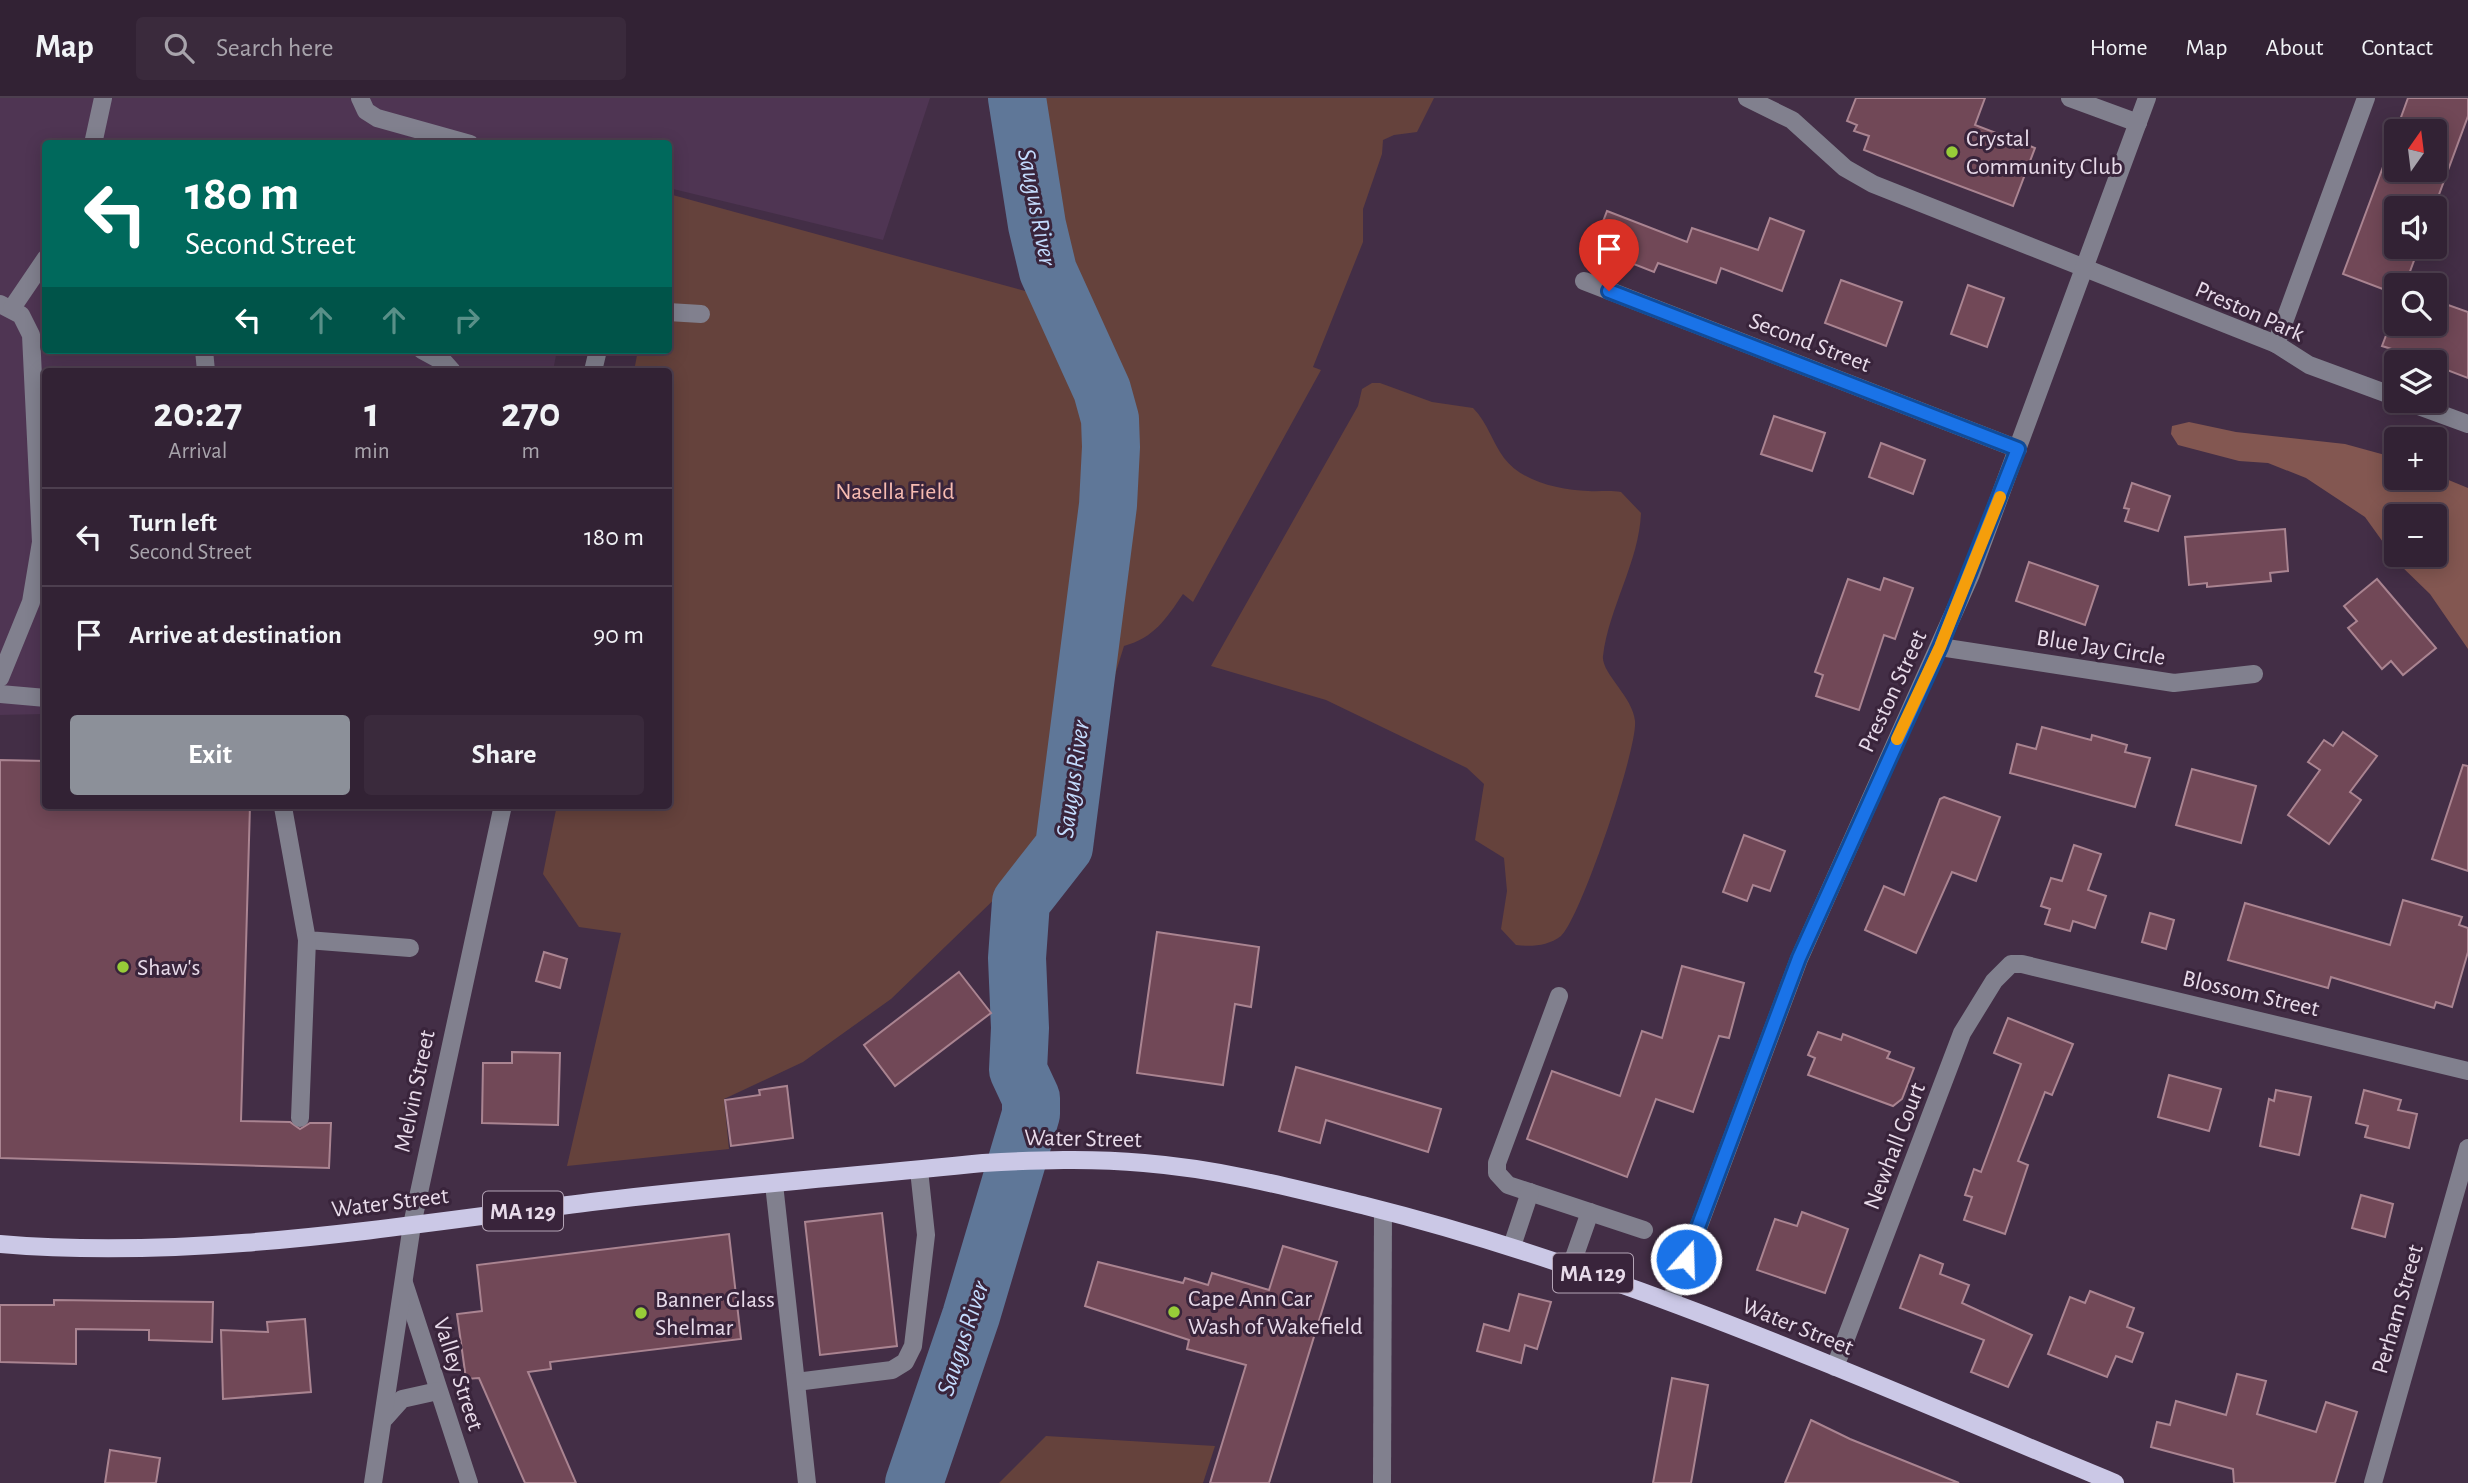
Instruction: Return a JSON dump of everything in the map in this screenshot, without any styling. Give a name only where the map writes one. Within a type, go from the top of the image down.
[{"type":"main road","name":"Water Street","points":[[0,1244],[87,1249],[192,1247],[412,1225],[601,1201],[984,1163],[1110,1161],[1184,1168],[1268,1183],[1383,1210],[1512,1246],[1671,1300],[2115,1483]]},
{"type":"street","points":[[94,140],[103,98]]},
{"type":"street","points":[[359,98],[366,111],[377,118],[456,140]]},
{"type":"street","name":"Preston Park","points":[[1747,98],[1792,120],[1845,168],[1863,179],[2276,344],[2309,365],[2384,393]]},
{"type":"street","points":[[2070,98],[2138,123]]},
{"type":"street","name":"Preston Street","points":[[1671,1300],[1799,958],[1940,647],[2018,449],[2147,98]]},
{"type":"street","points":[[2276,344],[2366,98]]},
{"type":"street","points":[[0,678],[31,602],[41,542],[31,335],[24,319],[6,306],[42,263]]},
{"type":"street","name":"Second Street","points":[[1584,281],[2018,449]]},
{"type":"street","points":[[672,312],[701,314]]},
{"type":"street","points":[[429,354],[449,368]]},
{"type":"street","points":[[2438,413],[2468,424]]},
{"type":"street","name":"Blue Jay Circle","points":[[1940,647],[2174,683],[2255,674]]},
{"type":"street","points":[[0,694],[42,698]]},
{"type":"street","points":[[282,809],[307,940],[300,1118]]},
{"type":"street","name":"Melvin Street","points":[[373,1483],[412,1225],[502,809]]},
{"type":"street","points":[[307,940],[410,948]]},
{"type":"street","name":"Newhall Court","points":[[1835,1367],[1965,1027],[1999,974],[2011,964],[2022,964]]},
{"type":"street","name":"Blossom Street","points":[[2022,964],[2468,1070]]},
{"type":"street","points":[[1559,996],[1497,1166],[1502,1181],[1644,1230]]},
{"type":"street","name":"Perham Street","points":[[2374,1483],[2468,1149]]},
{"type":"street","points":[[796,1382],[892,1370],[908,1359],[913,1346],[926,1235],[919,1170]]},
{"type":"street","points":[[774,1184],[807,1483]]},
{"type":"street","points":[[1512,1246],[1530,1192]]},
{"type":"street","points":[[1382,1483],[1383,1210]]},
{"type":"street","points":[[1571,1266],[1590,1212]]},
{"type":"street","name":"Valley Street","points":[[403,1280],[469,1483]]},
{"type":"street","name":"Melvin Street","points":[[380,1431],[389,1410],[398,1401],[438,1391]]},
{"type":"shaded area","points":[[0,98],[930,98],[883,240],[672,189],[672,140],[42,140],[42,354],[556,354],[554,368],[42,368],[42,714],[0,715]]},
{"type":"shaded area","points":[[2189,422],[2236,432],[2345,444],[2384,455],[2384,490],[2447,490],[2447,479],[2468,488],[2468,649],[2430,594],[2402,567],[2447,567],[2447,504],[2384,504],[2384,543],[2365,517],[2306,478],[2268,463],[2239,461],[2178,445],[2171,434],[2172,426]]},
{"type":"green space","name":"Nasella Field","points":[[1010,98],[1434,98],[1417,132],[1394,135],[1383,140],[1382,154],[1363,209],[1363,242],[1313,367],[1321,370],[1193,602],[1183,594],[1151,633],[1124,646],[1109,694],[1099,703],[1077,802],[1006,888],[891,999],[803,1062],[724,1099],[729,1149],[567,1166],[621,933],[579,927],[543,874],[556,809],[672,809],[672,368],[635,368],[637,354],[672,354],[672,195],[1036,294]]},
{"type":"green space","points":[[1372,383],[1380,383],[1432,402],[1473,408],[1504,458],[1521,473],[1542,483],[1566,489],[1621,492],[1641,513],[1635,549],[1611,620],[1603,656],[1607,670],[1629,703],[1635,721],[1627,764],[1606,833],[1581,899],[1561,936],[1545,944],[1516,945],[1501,929],[1507,891],[1504,858],[1475,840],[1484,784],[1467,768],[1326,700],[1211,666],[1358,406],[1362,389]]},
{"type":"green space","points":[[1046,1436],[1215,1446],[1203,1483],[999,1483]]},
{"type":"building","name":"Crystal Community Club","points":[[1856,98],[1985,98],[1975,125],[2035,148],[2013,206],[1864,150],[1869,136],[1854,131],[1857,125],[1847,121]]},
{"type":"building","points":[[2408,98],[2468,98],[2468,116],[2447,173],[2447,119],[2400,119]]},
{"type":"building","points":[[2384,164],[2384,182],[2444,182],[2438,196],[2384,196],[2384,259],[2415,259],[2409,273],[2384,273],[2384,289],[2343,274]]},
{"type":"building","points":[[1607,211],[1687,242],[1692,228],[1758,250],[1770,218],[1804,231],[1782,291],[1721,268],[1716,283],[1658,263],[1654,272],[1593,248]]},
{"type":"building","points":[[1841,280],[1902,302],[1886,346],[1825,323]]},
{"type":"building","points":[[1968,285],[2004,298],[1987,347],[1951,334]]},
{"type":"building","points":[[2447,305],[2468,312],[2468,378],[2447,370],[2447,350],[2395,350],[2382,346],[2386,336],[2447,336]]},
{"type":"building","points":[[1774,416],[1825,433],[1812,471],[1761,454]]},
{"type":"building","points":[[1881,443],[1925,460],[1913,494],[1869,477]]},
{"type":"building","points":[[2132,483],[2170,496],[2158,531],[2125,521],[2129,509],[2124,508]]},
{"type":"building","points":[[2285,529],[2288,571],[2270,573],[2271,581],[2207,587],[2207,583],[2189,585],[2185,537]]},
{"type":"building","points":[[2029,562],[2098,586],[2085,625],[2016,601]]},
{"type":"building","points":[[1884,578],[1913,588],[1895,639],[1884,635],[1859,710],[1816,696],[1823,675],[1815,672],[1848,579],[1880,590]]},
{"type":"building","points":[[2377,579],[2436,648],[2403,675],[2391,661],[2382,669],[2348,628],[2357,621],[2344,606]]},
{"type":"building","points":[[2042,727],[2091,740],[2092,735],[2127,745],[2125,752],[2150,758],[2135,807],[2010,773],[2017,744],[2036,749]]},
{"type":"building","points":[[2343,732],[2377,756],[2350,792],[2361,800],[2329,844],[2288,815],[2320,770],[2308,762],[2324,740],[2333,746]]},
{"type":"building","name":"Shaw's","points":[[0,760],[42,761],[42,809],[250,809],[241,1121],[290,1122],[300,1129],[310,1123],[331,1123],[329,1168],[0,1158]]},
{"type":"building","points":[[2463,765],[2468,766],[2468,871],[2432,859]]},
{"type":"building","points":[[2192,769],[2256,786],[2241,843],[2176,825]]},
{"type":"building","points":[[1944,797],[2000,817],[1976,881],[1952,872],[1916,953],[1865,930],[1884,886],[1904,895],[1940,799]]},
{"type":"building","points":[[1744,835],[1785,851],[1770,891],[1753,885],[1747,901],[1723,892]]},
{"type":"building","points":[[2074,845],[2101,854],[2088,890],[2106,896],[2095,928],[2073,921],[2070,931],[2045,924],[2050,909],[2041,906],[2051,878],[2062,881]]},
{"type":"building","points":[[2403,900],[2462,917],[2459,925],[2468,928],[2468,952],[2452,1007],[2436,1002],[2434,1008],[2331,977],[2328,988],[2228,960],[2245,903],[2390,945]]},
{"type":"building","points":[[2150,913],[2174,920],[2166,949],[2142,942]]},
{"type":"building","points":[[1157,932],[1259,947],[1251,1007],[1235,1004],[1223,1085],[1137,1073]]},
{"type":"building","points":[[544,952],[567,959],[560,988],[536,981]]},
{"type":"building","points":[[1682,966],[1744,983],[1729,1038],[1719,1036],[1693,1112],[1656,1099],[1627,1177],[1527,1139],[1552,1071],[1620,1096],[1642,1031],[1662,1038]]},
{"type":"building","points":[[959,972],[991,1013],[895,1086],[864,1045]]},
{"type":"building","points":[[2008,1018],[2073,1044],[2052,1095],[2045,1092],[2018,1161],[2028,1165],[2005,1234],[1964,1220],[1972,1197],[1965,1195],[1974,1169],[1981,1172],[2021,1064],[1994,1053]]},
{"type":"building","points":[[1818,1032],[1841,1040],[1843,1034],[1890,1052],[1887,1058],[1914,1068],[1902,1099],[1893,1106],[1808,1075],[1815,1058],[1808,1055]]},
{"type":"building","points":[[512,1052],[560,1053],[558,1125],[482,1123],[483,1063],[512,1063]]},
{"type":"building","points":[[1296,1067],[1441,1109],[1428,1152],[1326,1120],[1320,1143],[1279,1131]]},
{"type":"building","points":[[2169,1075],[2221,1089],[2209,1131],[2158,1117]]},
{"type":"building","points":[[787,1086],[793,1138],[731,1146],[725,1100],[760,1095],[759,1090]]},
{"type":"building","points":[[2276,1090],[2311,1097],[2299,1155],[2260,1146],[2269,1099],[2274,1101]]},
{"type":"building","points":[[2364,1090],[2401,1100],[2398,1110],[2417,1114],[2409,1148],[2365,1137],[2368,1126],[2356,1123]]},
{"type":"building","points":[[2361,1195],[2393,1204],[2385,1237],[2352,1228]]},
{"type":"building","points":[[1802,1212],[1848,1229],[1825,1293],[1757,1270],[1775,1219],[1797,1226]]},
{"type":"building","points":[[882,1213],[897,1346],[820,1355],[805,1222]]},
{"type":"building","name":"Banner Glass Shelmar","points":[[729,1234],[741,1339],[550,1362],[551,1369],[528,1372],[576,1483],[525,1483],[479,1378],[466,1379],[457,1314],[482,1311],[477,1265]]},
{"type":"building","points":[[1283,1246],[1337,1262],[1269,1483],[1210,1483],[1246,1365],[1187,1349],[1189,1340],[1085,1306],[1098,1262],[1183,1283],[1185,1278],[1208,1285],[1212,1273],[1269,1290]]},
{"type":"building","points":[[1920,1255],[1943,1264],[1940,1274],[1969,1285],[1962,1303],[2032,1335],[2008,1387],[1971,1372],[1984,1340],[1900,1308]]},
{"type":"building","points":[[2090,1291],[2134,1308],[2127,1327],[2143,1333],[2132,1362],[2116,1356],[2107,1377],[2048,1354],[2070,1297],[2085,1303]]},
{"type":"building","points":[[1519,1294],[1551,1302],[1537,1349],[1525,1345],[1521,1363],[1477,1351],[1484,1324],[1509,1331]]},
{"type":"building","points":[[54,1300],[213,1302],[212,1342],[149,1340],[149,1330],[76,1329],[76,1364],[0,1362],[0,1305],[54,1305]]},
{"type":"building","points":[[305,1319],[311,1392],[223,1399],[221,1330],[268,1332],[267,1322]]},
{"type":"building","points":[[2237,1374],[2266,1381],[2257,1414],[2316,1432],[2326,1402],[2357,1412],[2335,1483],[2234,1483],[2233,1469],[2151,1447],[2157,1422],[2170,1425],[2176,1401],[2226,1415]]},
{"type":"building","points":[[1672,1378],[1708,1385],[1691,1483],[1653,1483]]},
{"type":"building","points":[[1811,1420],[1850,1439],[1959,1483],[1785,1483]]},
{"type":"building","points":[[110,1450],[160,1458],[156,1483],[105,1483]]},
{"type":"waterway","name":"Saugus River","points":[[914,1483],[971,1316],[1031,1114],[1031,1098],[1018,1070],[1020,1028],[1017,958],[1021,902],[1064,847],[1108,505],[1110,419],[1102,390],[1048,271],[1037,225],[1017,98]]},
{"type":"slow traffic","points":[[1897,739],[1940,647],[2000,497]]},
{"type":"place","name":"Crystal Community Club","points":[[1952,152]]},
{"type":"place","name":"Shaw's","points":[[123,967]]},
{"type":"place","name":"Cape Ann Car Wash of Wakefield","points":[[1174,1312]]},
{"type":"place","name":"Banner Glass Shelmar","points":[[641,1313]]},
{"type":"route","points":[[1609,291],[2018,449],[1940,647],[1799,958],[1686,1259]]}]
